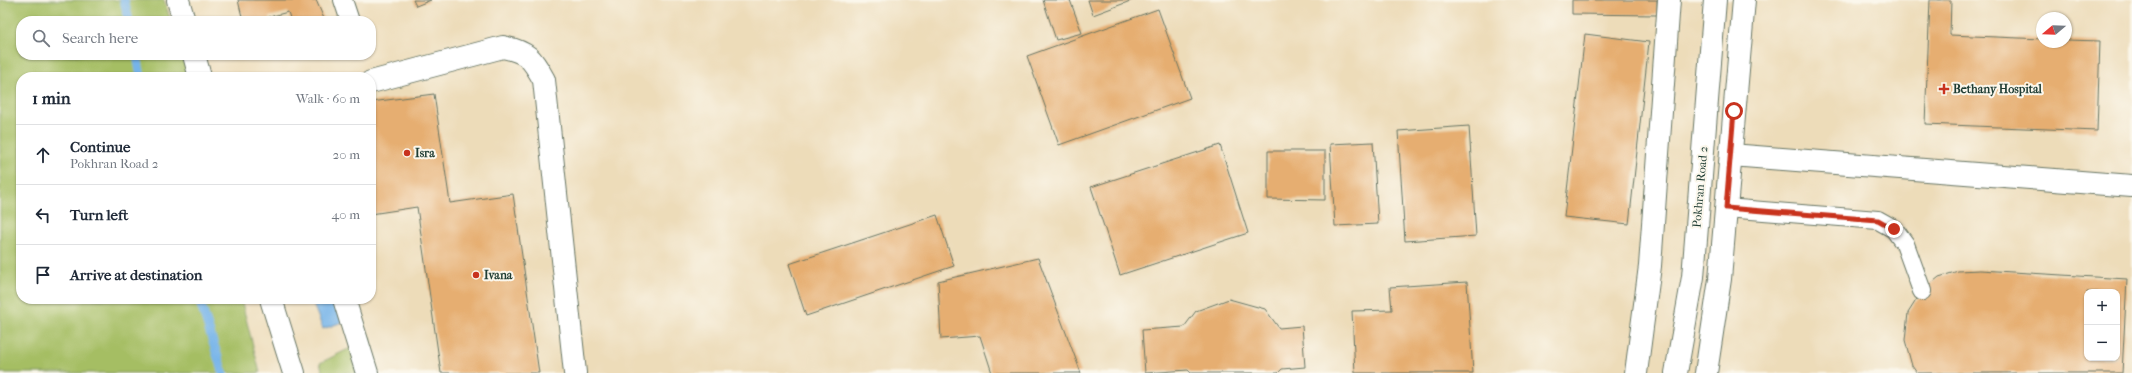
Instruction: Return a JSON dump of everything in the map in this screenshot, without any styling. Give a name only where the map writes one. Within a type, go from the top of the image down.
[{"type":"street","points":[[178,0],[183,16]]},
{"type":"street","points":[[1636,373],[1650,266],[1669,0]]},
{"type":"street","name":"Pokhran Road 2","points":[[1676,373],[1693,277],[1715,0]]},
{"type":"street","points":[[1706,373],[1720,279],[1744,0]]},
{"type":"street","points":[[376,81],[503,47],[520,50],[532,58],[544,80],[575,373]]},
{"type":"street","points":[[195,60],[199,72]]},
{"type":"street","points":[[1731,155],[2132,186]]},
{"type":"street","points":[[273,304],[294,373]]},
{"type":"street","points":[[346,304],[367,373]]},
{"type":"lane","points":[[343,0],[348,16]]},
{"type":"lane","points":[[1726,208],[1878,220],[1894,229],[1905,244],[1922,291]]},
{"type":"green space","points":[[0,0],[164,0],[169,16],[16,16],[16,60],[184,60],[188,72],[16,72],[16,304],[242,304],[260,373],[0,373]]},
{"type":"green space","points":[[371,338],[373,373],[323,373],[320,363]]},
{"type":"water","points":[[313,304],[355,304],[359,316],[323,329]]},
{"type":"building","points":[[238,0],[316,0],[323,16],[289,16],[288,12],[273,16],[242,16]]},
{"type":"building","points":[[413,0],[431,0],[416,6]]},
{"type":"building","points":[[1043,0],[1070,0],[1082,33],[1056,40]]},
{"type":"building","points":[[1088,0],[1133,0],[1093,15]]},
{"type":"building","points":[[1572,0],[1657,0],[1657,15],[1572,14]]},
{"type":"building","points":[[1930,0],[1951,0],[1950,35],[2036,39],[2036,48],[2072,48],[2072,40],[2100,41],[2097,131],[1925,124]]},
{"type":"building","points":[[1158,9],[1190,98],[1059,145],[1027,56]]},
{"type":"building","points":[[1585,34],[1649,42],[1629,224],[1564,217]]},
{"type":"building","points":[[434,94],[450,203],[513,194],[539,373],[441,373],[417,207],[376,213],[376,101]]},
{"type":"building","points":[[1469,126],[1476,236],[1405,241],[1398,131]]},
{"type":"building","points":[[1373,142],[1378,224],[1335,226],[1330,144]]},
{"type":"building","points":[[1220,145],[1248,233],[1120,275],[1091,187]]},
{"type":"building","points":[[1268,151],[1325,151],[1325,200],[1268,199]]},
{"type":"building","points":[[937,215],[954,266],[806,316],[789,264]]},
{"type":"building","points":[[1038,258],[1081,373],[992,373],[980,336],[941,339],[938,281]]},
{"type":"building","points":[[1980,270],[2127,279],[2122,373],[1917,373],[1912,366],[1905,340],[1908,313],[1922,291],[1939,277],[1958,271]]},
{"type":"building","points":[[1467,282],[1473,373],[1355,373],[1352,311],[1392,310],[1390,287]]},
{"type":"building","points":[[1229,299],[1265,309],[1279,328],[1302,326],[1305,367],[1282,369],[1278,373],[1191,373],[1188,370],[1145,373],[1142,330],[1184,327],[1196,311]]},
{"type":"waterway","points":[[124,0],[128,16]]},
{"type":"waterway","points":[[138,60],[140,72]]},
{"type":"waterway","points":[[201,304],[223,373]]},
{"type":"place","name":"Bethany Hospital","points":[[1944,89]]},
{"type":"place","name":"Isra","points":[[407,153]]},
{"type":"place","name":"Ivana","points":[[476,275]]},
{"type":"route","points":[[1734,111],[1726,208],[1878,220],[1894,229]]}]
